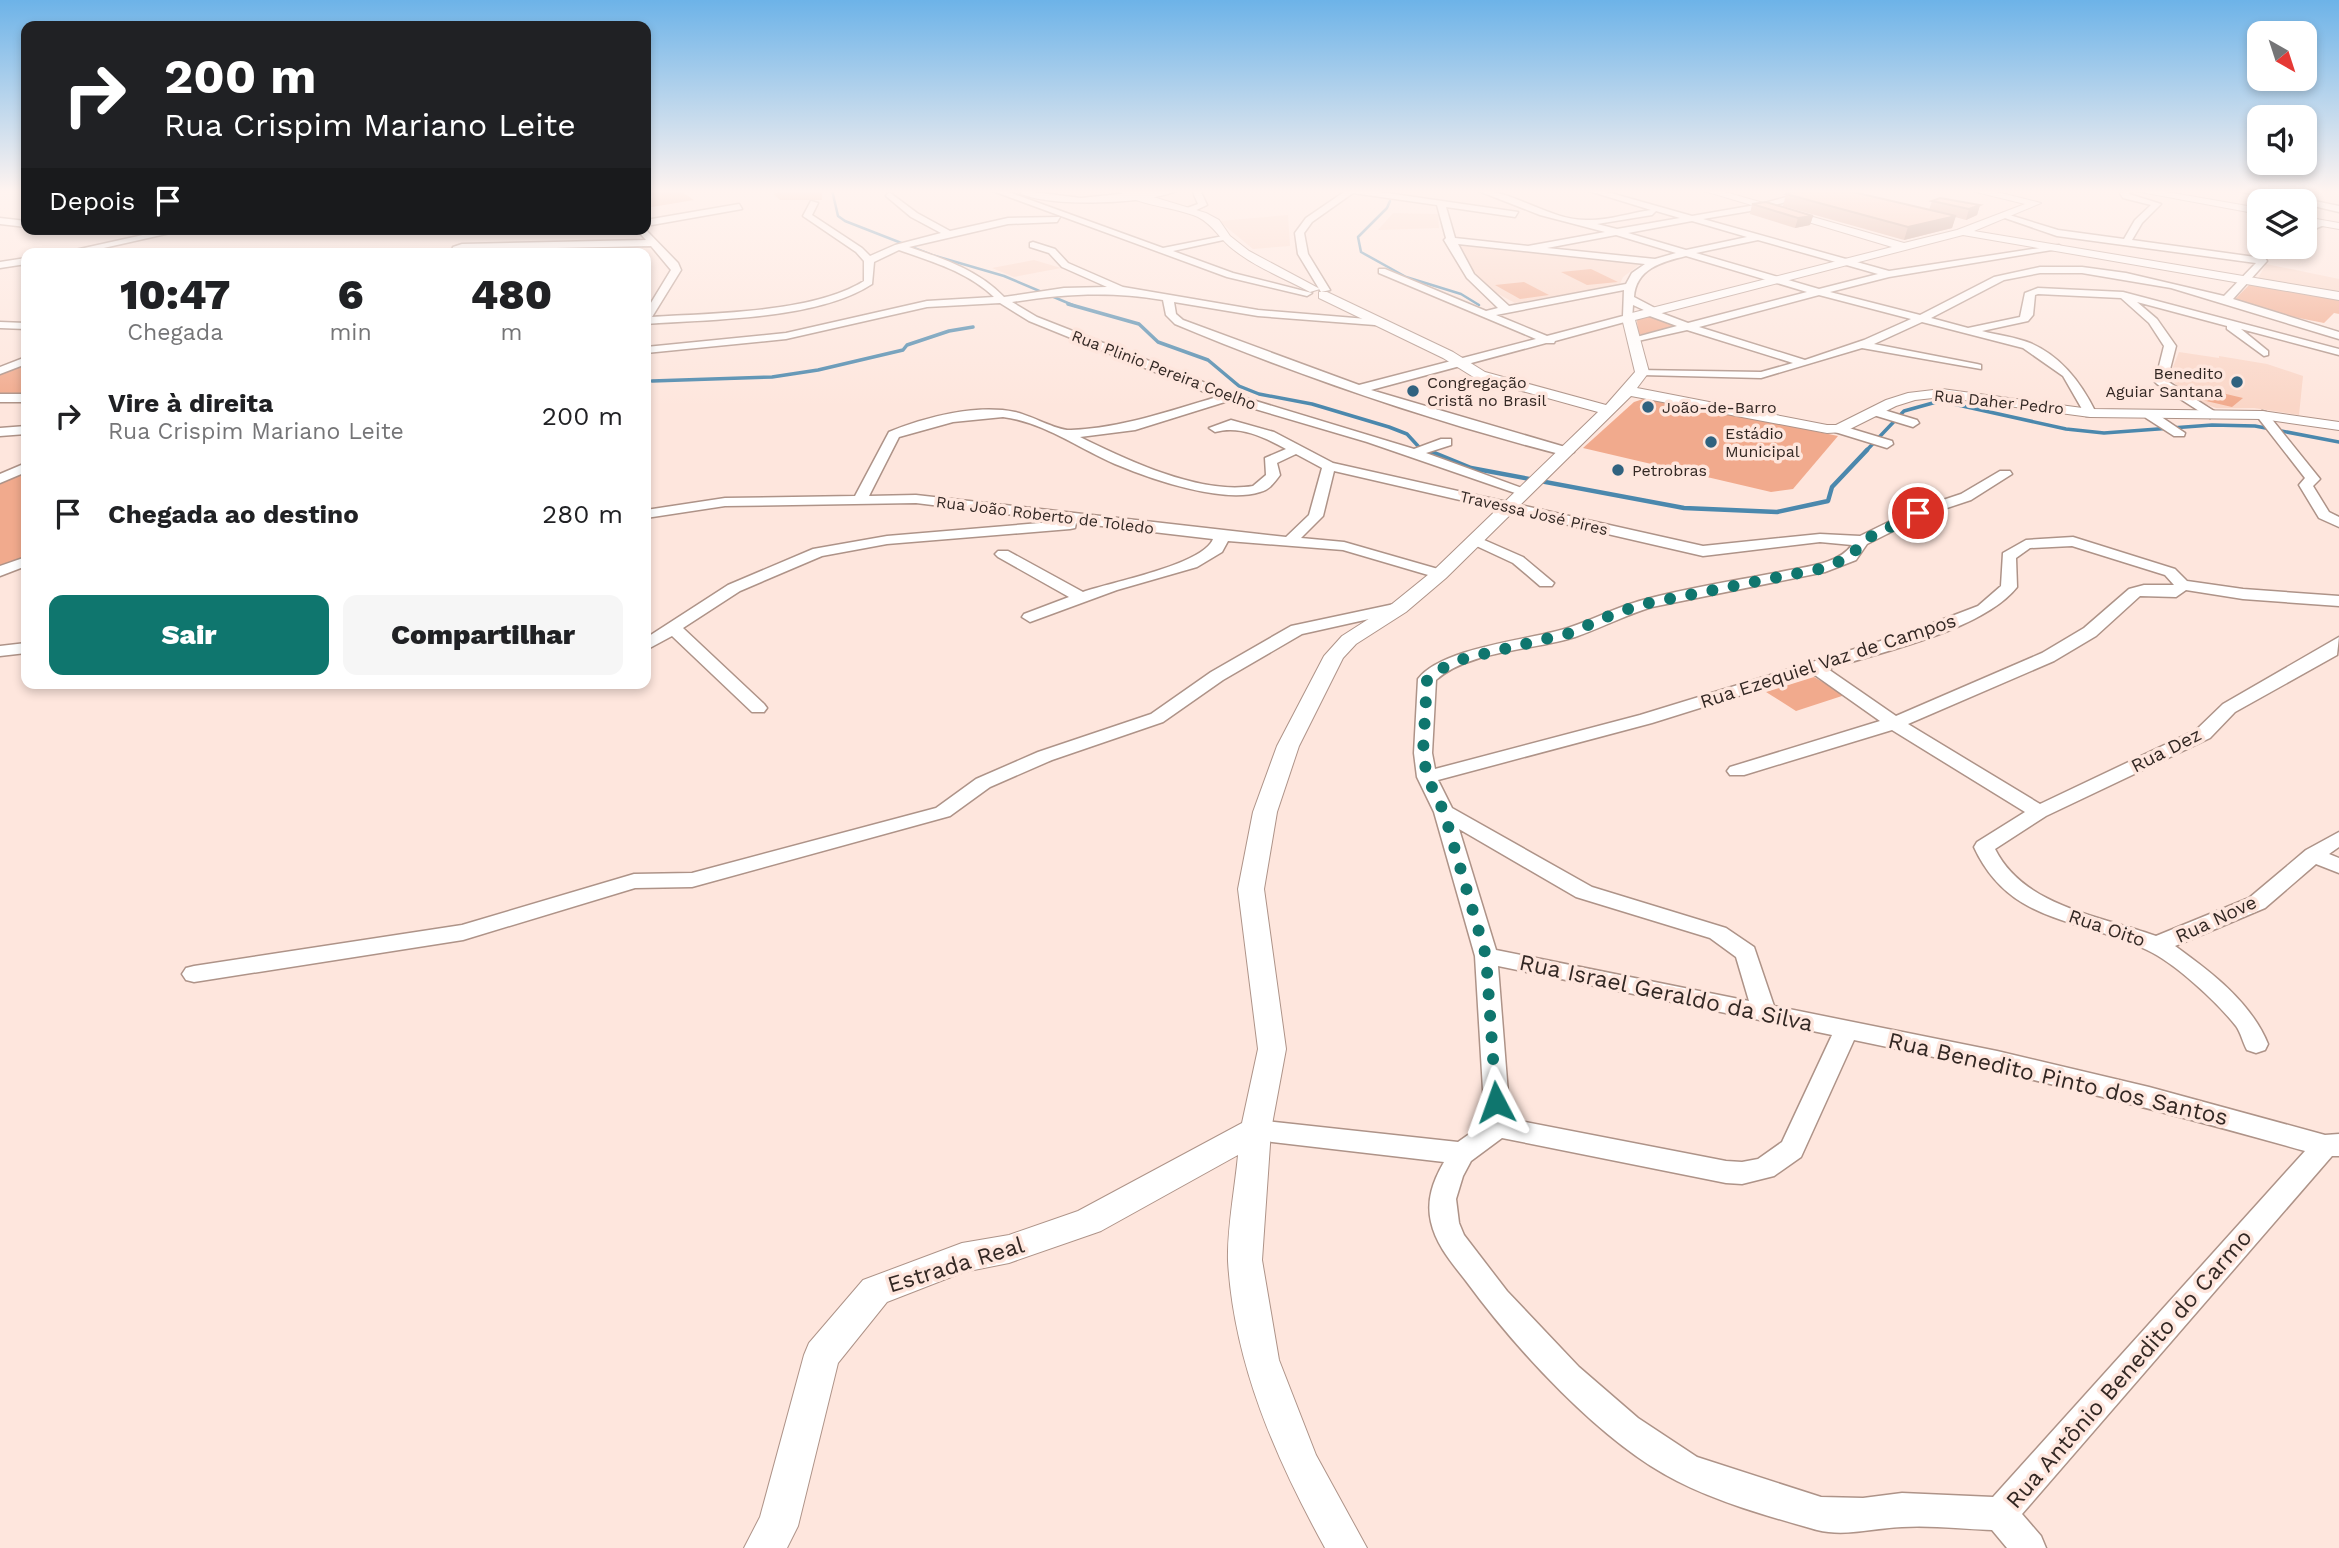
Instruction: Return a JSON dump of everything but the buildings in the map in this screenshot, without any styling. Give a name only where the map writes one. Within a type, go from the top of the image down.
[{"type":"street","points":[[0,265],[18,262]]},
{"type":"street","points":[[651,312],[674,275],[675,265],[672,262]]},
{"type":"street","points":[[651,320],[788,307],[846,296],[869,282],[869,262]]},
{"type":"street","name":"Rua Plinio Pereira Coelho","points":[[938,262],[984,282],[1002,300],[1033,319],[1228,397],[1435,451],[1515,499]]},
{"type":"street","points":[[1054,262],[1121,290],[1168,300],[1258,313],[1375,323]]},
{"type":"street","points":[[1194,262],[1230,275],[1317,292]]},
{"type":"street","points":[[1263,262],[1375,323],[1452,357],[1462,367],[1480,375],[1609,410]]},
{"type":"street","points":[[1306,262],[1317,292]]},
{"type":"street","points":[[1462,262],[1473,281],[1506,309]]},
{"type":"street","points":[[1642,372],[1628,318],[1630,286],[1633,277],[1653,262]]},
{"type":"street","points":[[1718,262],[1918,320],[2027,346],[2054,364],[2079,390],[2090,413]]},
{"type":"street","points":[[1359,389],[1844,262]]},
{"type":"street","points":[[1846,262],[1889,274]]},
{"type":"street","points":[[1633,341],[1889,274],[1969,262]]},
{"type":"street","points":[[2041,262],[2068,271],[2144,280],[2226,300],[2339,336]]},
{"type":"street","points":[[2142,262],[2339,296]]},
{"type":"street","points":[[2226,300],[2261,262]]},
{"type":"street","points":[[1382,271],[1550,341]]},
{"type":"street","points":[[1642,372],[1761,374],[1804,363],[1894,331],[2000,277],[2068,271]]},
{"type":"street","points":[[1484,314],[1630,286]]},
{"type":"street","points":[[651,350],[786,336],[917,306],[1002,300],[1050,292],[1121,290]]},
{"type":"street","points":[[1945,337],[2024,319],[2028,315],[2030,293],[2038,291],[2123,295],[2339,352]]},
{"type":"street","points":[[651,292],[664,292]]},
{"type":"street","points":[[2123,295],[2153,321],[2170,346],[2161,382],[2210,414]]},
{"type":"street","points":[[1629,299],[1651,310],[1651,313],[1694,329],[1804,363]]},
{"type":"street","points":[[1168,300],[1171,315],[1179,322],[1265,359],[1473,427],[1567,452]]},
{"type":"street","points":[[2228,324],[2264,353]]},
{"type":"street","points":[[0,325],[21,326]]},
{"type":"street","points":[[1894,331],[1920,334]]},
{"type":"street","points":[[1932,335],[1980,341],[1995,339]]},
{"type":"street","points":[[1861,344],[1977,367]]},
{"type":"street","points":[[0,371],[21,362]]},
{"type":"street","points":[[1347,1548],[1301,1466],[1261,1360],[1245,1260],[1256,1130],[1272,1049],[1251,889],[1265,812],[1288,746],[1334,656],[1349,640],[1399,608],[1440,574],[1628,391],[1642,372]]},
{"type":"street","points":[[1628,391],[1827,429],[1839,429],[1860,438],[1887,444]]},
{"type":"street","name":"Rua Daher Pedro","points":[[1839,429],[1913,396],[1942,393],[2090,413],[2153,416],[2210,414],[2339,426]]},
{"type":"street","points":[[1063,435],[1135,426],[1228,397]]},
{"type":"street","points":[[0,398],[21,398]]},
{"type":"street","points":[[1888,408],[1913,417]]},
{"type":"street","points":[[860,500],[888,442],[902,430],[992,412],[1015,415],[1124,463],[1224,492],[1256,489],[1267,483],[1273,475],[1270,461],[1295,450]]},
{"type":"street","points":[[2153,416],[2176,431]]},
{"type":"street","points":[[2264,418],[2313,479],[2306,485]]},
{"type":"street","name":"Travessa José Pires","points":[[1215,428],[1231,424],[1269,435],[1329,466],[1515,499],[1703,551],[1820,538],[1862,541]]},
{"type":"street","points":[[0,432],[21,430]]},
{"type":"street","points":[[1290,541],[1316,516],[1329,466]]},
{"type":"street","points":[[0,479],[21,469]]},
{"type":"street","points":[[1846,1030],[1792,1149],[1765,1168],[1742,1173],[1726,1172],[1497,1127],[1486,956],[1444,812],[1427,777],[1423,752],[1423,706],[1427,680],[1436,671],[1463,659],[1570,633],[1618,612],[1649,603],[1819,569],[1851,557],[1862,541],[1918,513],[1966,497],[2005,474]]},
{"type":"street","points":[[2306,485],[2339,509]]},
{"type":"street","points":[[2306,485],[2324,515],[2339,523]]},
{"type":"street","name":"Rua João Roberto de Toledo","points":[[651,513],[725,502],[916,499],[1222,536],[1343,546],[1440,574]]},
{"type":"street","points":[[651,642],[744,583],[834,548],[887,540],[1028,530],[1100,521]]},
{"type":"street","points":[[1030,617],[1203,559],[1217,549],[1222,536]]},
{"type":"street","points":[[1475,540],[1518,560],[1546,583]]},
{"type":"street","name":"Rua Ezequiel Vaz de Campos","points":[[1427,777],[1646,719],[1916,636],[1984,609],[2009,587],[2008,556],[2026,544],[2073,541],[2086,544],[2170,572],[2182,585]]},
{"type":"street","points":[[1003,554],[1082,598]]},
{"type":"street","points":[[0,571],[21,563]]},
{"type":"street","points":[[0,578],[21,576]]},
{"type":"street","points":[[1737,771],[1895,723],[2048,657],[2090,632],[2135,592],[2176,592],[2182,585],[2338,605]]},
{"type":"street","points":[[194,974],[463,932],[634,881],[692,880],[943,812],[983,783],[1045,756],[1157,718],[1217,676],[1297,630],[1399,608]]},
{"type":"street","points":[[673,628],[758,708]]},
{"type":"street","name":"Rua Dez","points":[[1984,847],[2039,812],[2203,734],[2229,708],[2331,651],[2339,642]]},
{"type":"street","points":[[0,651],[21,649]]},
{"type":"street","points":[[1813,666],[1895,723],[2039,812]]},
{"type":"street","points":[[1444,812],[1584,892],[1700,926],[1735,944],[1746,953],[1764,1013]]},
{"type":"street","name":"Rua Nove","points":[[2157,945],[2257,903],[2313,855],[2339,838]]},
{"type":"street","name":"Rua Oito","points":[[1984,847],[1997,874],[2039,902],[2157,945],[2246,1022],[2256,1044]]},
{"type":"street","points":[[2313,855],[2339,866]]},
{"type":"street","name":"Rua Israel Geraldo da Silva","points":[[1486,956],[1846,1030]]},
{"type":"street","name":"Rua Benedito Pinto dos Santos","points":[[1846,1030],[2046,1072],[2332,1146]]},
{"type":"street","name":"Rua Antônio Benedito do Carmo","points":[[1497,1127],[1462,1153],[1442,1199],[1445,1223],[1452,1242],[1497,1300],[1568,1377],[1627,1429],[1687,1469],[1745,1491],[1821,1514],[1863,1515],[1902,1510],[2000,1514],[2332,1146]]},
{"type":"street","points":[[1256,1130],[1462,1153]]},
{"type":"street","name":"Estrada Real","points":[[764,1548],[778,1526],[822,1355],[875,1291],[962,1258],[1009,1249],[1089,1221],[1256,1130]]},
{"type":"street","points":[[2000,1514],[2029,1548]]},
{"type":"shaded area","points":[[1022,262],[1042,262],[1061,268],[1014,277],[992,268]]},
{"type":"shaded area","points":[[1468,262],[1643,262],[1623,277],[1619,286],[1515,303],[1476,278]]},
{"type":"shaded area","points":[[2266,264],[2339,279],[2339,294],[2257,280]]},
{"type":"shaded area","points":[[1591,269],[1618,282],[1587,285],[1561,272]]},
{"type":"shaded area","points":[[1524,282],[1549,295],[1520,299],[1495,285]]},
{"type":"shaded area","points":[[2251,283],[2339,297],[2339,314],[2334,313],[2324,323],[2274,313],[2234,300]]},
{"type":"shaded area","points":[[1649,316],[1660,317],[1679,327],[1638,335],[1637,320]]},
{"type":"shaded area","name":"Benedito Aguiar Santana","points":[[2179,352],[2267,364],[2303,376],[2299,415],[2254,408],[2216,408],[2188,398],[2169,377]]},
{"type":"shaded area","points":[[21,365],[21,394],[0,393],[0,374]]},
{"type":"shaded area","points":[[2201,388],[2243,398],[2232,407],[2189,397]]},
{"type":"shaded area","name":"Estádio Municipal","points":[[1643,399],[1666,400],[1838,436],[1793,489],[1771,492],[1583,448],[1634,402]]},
{"type":"shaded area","points":[[21,472],[21,566],[0,568],[0,482]]},
{"type":"shaded area","points":[[1814,677],[1845,695],[1796,711],[1766,692]]},
{"type":"waterway","points":[[957,262],[1004,276],[1075,306]]},
{"type":"waterway","points":[[1379,262],[1406,277],[1461,294],[1479,305]]},
{"type":"waterway","points":[[1068,304],[1075,306]]},
{"type":"waterway","points":[[1075,306],[1139,324],[1158,342],[1208,360],[1239,386],[1259,394],[1312,404],[1389,427],[1407,434],[1418,446],[1431,452]]},
{"type":"waterway","points":[[652,381],[772,377],[818,370],[903,350],[907,345],[949,331],[973,327]]},
{"type":"waterway","points":[[1865,452],[1904,411],[1940,401],[2066,429],[2104,433],[2212,425],[2255,426],[2339,442]]},
{"type":"waterway","points":[[1427,450],[1471,468],[1684,508],[1777,512],[1828,501],[1832,487],[1867,450]]},
{"type":"place","name":"Benedito Aguiar Santana","points":[[2237,382]]},
{"type":"place","name":"Congregação Cristã no Brasil","points":[[1413,391]]},
{"type":"place","name":"João-de-Barro","points":[[1648,407]]},
{"type":"place","name":"Estádio Municipal","points":[[1711,442]]},
{"type":"place","name":"Petrobras","points":[[1618,470]]},
{"type":"route","points":[[1496,1102],[1486,956],[1444,812],[1427,777],[1423,752],[1423,706],[1427,680],[1436,671],[1463,659],[1570,633],[1618,612],[1649,603],[1819,569],[1851,557],[1862,541],[1918,513]]}]
